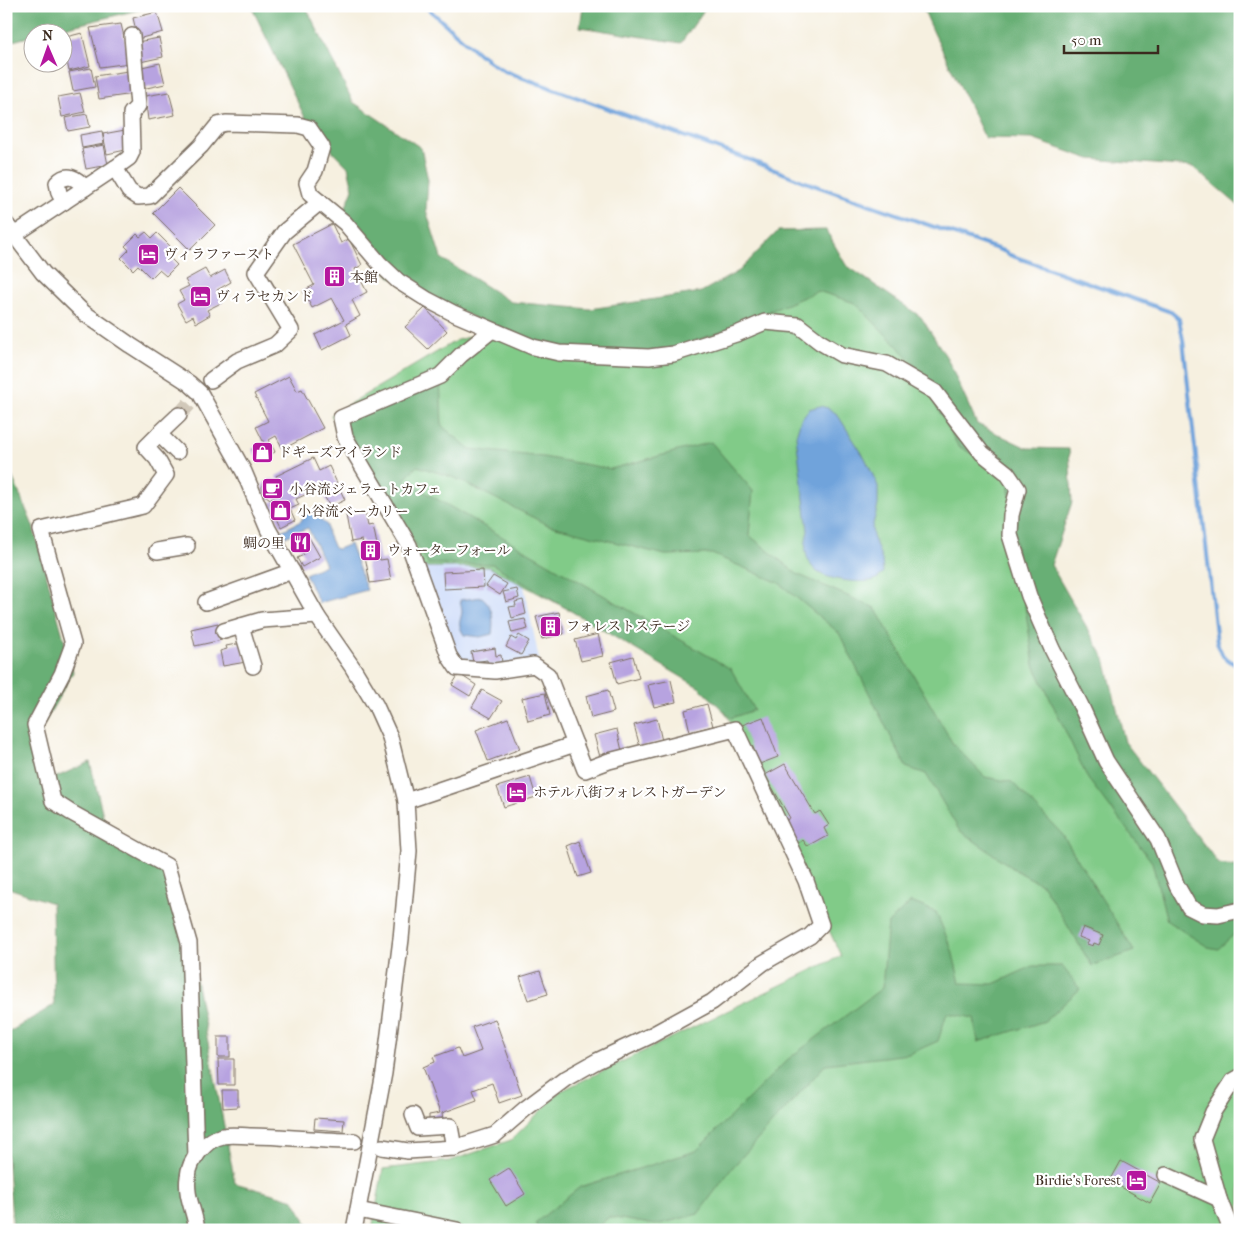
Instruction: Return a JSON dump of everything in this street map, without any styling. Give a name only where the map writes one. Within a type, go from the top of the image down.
[{"type":"street","points":[[132,36],[138,106],[131,113],[132,152],[129,158],[64,202],[10,230],[42,273],[84,312],[130,345],[189,382],[200,393],[244,472],[268,529],[317,616],[353,668],[376,706],[390,737],[406,801],[409,851],[406,898],[384,1073],[354,1230]]},
{"type":"street","points":[[115,168],[129,191],[138,197],[150,196],[202,146],[218,125],[226,123],[298,125],[309,128],[322,147],[315,172],[307,184],[310,194],[345,224],[380,264],[398,281],[428,300],[491,331],[533,347],[559,353],[649,357],[673,354],[739,333],[765,322],[798,325],[820,342],[842,355],[887,364],[935,392],[982,453],[1007,473],[1018,489],[1011,514],[1010,535],[1029,596],[1052,649],[1106,761],[1158,839],[1177,886],[1189,907],[1203,914],[1211,915],[1240,910]]},
{"type":"street","points":[[64,202],[57,183],[61,179],[65,177],[76,179],[84,188]]},
{"type":"street","points":[[211,380],[237,361],[275,345],[291,330],[256,272],[284,232],[320,202]]},
{"type":"street","points":[[382,1147],[408,1151],[454,1148],[495,1135],[525,1109],[565,1080],[712,1002],[763,963],[810,936],[821,925],[806,881],[734,729],[609,761],[585,770],[548,674],[534,665],[494,671],[458,668],[449,656],[409,545],[345,437],[341,418],[440,376],[491,331]]},
{"type":"street","points":[[178,415],[146,447],[157,459],[166,475],[143,506],[41,530],[73,644],[62,674],[35,725],[53,801],[168,866],[189,943],[196,1156]]},
{"type":"street","points":[[159,434],[177,452]]},
{"type":"street","points":[[157,551],[187,546]]},
{"type":"street","points":[[206,602],[292,571]]},
{"type":"street","points":[[224,631],[262,620],[317,616]]},
{"type":"street","points":[[241,626],[253,666]]},
{"type":"street","points":[[406,801],[575,744]]},
{"type":"street","points":[[1231,1230],[1219,1199],[1202,1139],[1213,1112],[1233,1081],[1240,1077]]},
{"type":"street","points":[[413,1116],[418,1128],[450,1126],[454,1148]]},
{"type":"street","points":[[197,1230],[188,1194],[188,1175],[196,1156],[208,1143],[223,1136],[278,1136],[322,1141],[354,1141]]},
{"type":"street","points":[[1166,1175],[1219,1199]]},
{"type":"street","points":[[358,1210],[423,1226],[457,1230]]},
{"type":"shaded area","points":[[422,567],[489,567],[524,586],[539,659],[503,672],[455,665]]},
{"type":"green space","points":[[6,6],[154,6],[72,26],[72,22],[22,22],[22,39],[13,41],[6,38]]},
{"type":"green space","points":[[251,6],[304,6],[353,102],[421,148],[428,180],[426,210],[441,258],[511,302],[590,309],[701,292],[739,271],[778,231],[826,230],[846,265],[921,317],[947,358],[977,424],[1027,448],[1069,449],[1072,502],[1051,565],[1105,659],[1125,742],[1219,864],[1240,867],[1240,929],[1218,949],[1208,947],[1167,921],[1152,862],[1088,779],[1034,665],[1016,548],[1007,473],[958,446],[912,361],[855,303],[818,291],[723,331],[649,357],[544,352],[390,277],[341,219],[353,189],[348,167],[310,128]]},
{"type":"green space","points":[[583,6],[707,6],[681,43],[580,27]]},
{"type":"green space","points":[[922,6],[1240,6],[1240,207],[1193,167],[1090,159],[1032,139],[985,138]]},
{"type":"green space","points":[[792,264],[901,325],[982,444],[1035,484],[1052,649],[1240,902],[1240,1230],[372,1230],[383,1169],[450,1161],[511,1140],[561,1091],[841,956],[744,746],[710,685],[489,567],[422,567],[331,415],[457,340],[491,331],[682,327]]},
{"type":"green space","points":[[440,376],[442,426],[470,449],[543,457],[611,469],[711,442],[753,491],[749,535],[797,574],[875,608],[953,744],[985,777],[1012,782],[1062,834],[1134,951],[1092,966],[1043,885],[1017,871],[959,830],[926,774],[906,767],[839,633],[779,583],[712,554],[665,555],[548,525],[455,478],[417,466],[404,480],[731,669],[754,710],[731,718],[700,688],[492,564],[428,564],[341,418]]},
{"type":"green space","points":[[6,462],[33,526],[73,672],[37,736],[50,780],[90,762],[107,832],[167,866],[184,917],[235,1183],[294,1200],[311,1230],[13,1230],[6,1144],[6,1034],[54,1005],[52,903],[6,887]]},
{"type":"green space","points":[[911,902],[936,912],[952,950],[960,983],[993,984],[1033,966],[1062,966],[1080,989],[1045,1021],[978,1042],[974,1018],[947,1013],[938,1041],[909,1054],[826,1064],[732,1168],[698,1214],[656,1225],[609,1217],[594,1230],[539,1230],[535,1223],[580,1187],[696,1151],[787,1060],[882,988],[888,923]]},
{"type":"water","points":[[820,406],[828,408],[837,414],[865,458],[878,486],[878,505],[872,528],[882,560],[883,573],[874,580],[852,581],[825,576],[814,569],[807,555],[806,541],[808,531],[796,436],[801,419],[809,409]]},
{"type":"water","points":[[313,512],[327,525],[328,534],[334,548],[338,549],[350,544],[367,590],[319,603],[305,574],[325,565],[308,528],[285,537],[281,531],[301,521],[305,514]]},
{"type":"water","points":[[482,597],[491,609],[492,634],[480,637],[464,635],[460,626],[462,612],[460,600]]},
{"type":"building","points":[[157,12],[163,32],[138,39],[133,18]]},
{"type":"building","points":[[121,24],[130,63],[100,67],[90,28]]},
{"type":"building","points":[[82,33],[90,66],[72,70],[72,36]]},
{"type":"building","points":[[159,38],[163,57],[140,62],[137,42]]},
{"type":"building","points":[[160,63],[165,84],[142,89],[137,68]]},
{"type":"building","points":[[91,68],[95,87],[73,91],[69,72]]},
{"type":"building","points":[[128,71],[133,94],[99,99],[95,76]]},
{"type":"building","points":[[169,92],[175,115],[148,120],[145,96]]},
{"type":"building","points":[[80,93],[85,112],[62,117],[58,97]]},
{"type":"building","points":[[87,114],[90,127],[68,131],[65,118]]},
{"type":"building","points":[[125,130],[130,149],[107,154],[103,134]]},
{"type":"building","points":[[102,131],[104,144],[82,148],[80,135]]},
{"type":"building","points":[[104,145],[108,165],[86,169],[82,149]]},
{"type":"building","points":[[178,188],[215,225],[190,250],[153,213]]},
{"type":"building","name":"本館","points":[[332,224],[341,243],[349,239],[362,265],[355,269],[367,292],[352,300],[360,316],[346,324],[351,335],[322,350],[315,335],[344,320],[332,298],[312,308],[303,291],[314,285],[293,244]]},
{"type":"building","name":"ヴィラファースト","points":[[146,232],[152,238],[157,233],[175,251],[169,257],[177,265],[166,276],[159,270],[151,278],[138,265],[133,270],[121,258],[129,250],[125,246],[137,234],[140,237]]},
{"type":"building","name":"ヴィラセカンド","points":[[205,269],[210,278],[225,270],[231,282],[217,290],[223,302],[207,310],[210,315],[196,323],[193,316],[186,320],[177,304],[184,300],[179,291],[189,286],[185,280]]},
{"type":"building","points":[[425,308],[447,331],[428,349],[405,327]]},
{"type":"building","points":[[289,376],[297,391],[302,389],[323,428],[283,449],[276,436],[269,440],[275,452],[259,461],[252,449],[264,443],[256,427],[268,421],[254,394]]},
{"type":"building","points":[[313,458],[319,471],[329,466],[345,500],[330,507],[320,488],[296,499],[299,505],[290,509],[295,520],[281,527],[270,503],[276,500],[275,498],[270,499],[264,494],[262,487],[264,483],[271,479],[278,480],[276,476]]},
{"type":"building","name":"ウォーターフォール","points":[[365,512],[368,526],[373,525],[380,560],[387,559],[391,580],[370,583],[362,540],[351,542],[346,515]]},
{"type":"building","points":[[307,534],[320,557],[302,567],[297,558],[304,555],[296,541]]},
{"type":"building","points":[[483,570],[484,587],[444,589],[443,572]]},
{"type":"building","points":[[493,576],[507,584],[500,595],[486,586]]},
{"type":"building","points":[[517,589],[519,598],[506,602],[503,592]]},
{"type":"building","points":[[523,600],[526,614],[512,618],[509,607],[516,606],[515,602]]},
{"type":"building","name":"フォレストステージ","points":[[559,612],[564,634],[542,639],[536,617]]},
{"type":"building","points":[[525,619],[528,629],[512,633],[509,622]]},
{"type":"building","points":[[218,623],[222,640],[195,646],[191,629]]},
{"type":"building","name":"フォレストステージ","points":[[598,634],[603,656],[581,661],[575,640]]},
{"type":"building","points":[[519,635],[529,641],[521,655],[506,647],[511,637],[516,640]]},
{"type":"building","points":[[242,643],[246,662],[223,666],[220,651],[227,649],[226,646]]},
{"type":"building","points":[[495,648],[496,656],[501,655],[502,663],[488,665],[487,660],[473,662],[471,652]]},
{"type":"building","points":[[633,656],[639,678],[617,684],[611,662]]},
{"type":"building","points":[[459,674],[476,685],[470,696],[452,685]]},
{"type":"building","points":[[671,680],[676,702],[654,707],[648,685]]},
{"type":"building","points":[[482,690],[502,701],[491,718],[472,707]]},
{"type":"building","points":[[608,690],[614,712],[591,718],[586,696]]},
{"type":"building","points":[[545,693],[550,715],[528,721],[522,698]]},
{"type":"building","points":[[707,704],[713,726],[690,732],[685,710]]},
{"type":"building","points":[[763,717],[778,757],[757,765],[742,725]]},
{"type":"building","points":[[508,718],[520,749],[488,761],[476,730]]},
{"type":"building","points":[[657,719],[662,741],[640,747],[634,725]]},
{"type":"building","points":[[617,729],[622,751],[600,757],[594,735]]},
{"type":"building","points":[[785,764],[815,814],[820,811],[829,825],[824,828],[828,836],[808,847],[803,840],[797,844],[784,821],[790,818],[765,775]]},
{"type":"building","points":[[530,777],[536,797],[504,807],[497,787]]},
{"type":"building","points":[[580,841],[591,873],[578,877],[568,846]]},
{"type":"building","points":[[1083,927],[1103,935],[1099,945],[1094,943],[1093,946],[1087,944],[1089,941],[1079,937]]},
{"type":"building","points":[[540,971],[548,994],[528,1000],[520,977]]},
{"type":"building","points":[[495,1019],[522,1095],[499,1103],[492,1083],[473,1090],[477,1100],[442,1113],[443,1120],[429,1122],[429,1115],[440,1113],[423,1067],[435,1062],[433,1057],[458,1048],[462,1058],[481,1051],[472,1027]]},
{"type":"building","points":[[218,1037],[230,1037],[230,1057],[218,1057]]},
{"type":"building","points":[[218,1059],[234,1059],[234,1085],[219,1085]]},
{"type":"building","points":[[222,1090],[238,1090],[238,1107],[223,1108]]},
{"type":"building","points":[[315,1118],[344,1120],[343,1131],[314,1129]]},
{"type":"building","points":[[1121,1161],[1161,1183],[1150,1203],[1110,1181]]},
{"type":"building","points":[[509,1168],[525,1194],[506,1206],[490,1180]]},
{"type":"waterway","points":[[425,6],[480,55],[485,56],[487,60],[504,71],[750,160],[805,182],[1171,312],[1179,319],[1183,340],[1217,643],[1223,656],[1240,668]]},
{"type":"tunnel","points":[[179,415],[211,380]]},
{"type":"place","name":"ヴィラファースト","points":[[148,254]]},
{"type":"place","name":"本館","points":[[334,277]]},
{"type":"place","name":"ヴィラセカンド","points":[[200,296]]},
{"type":"place","name":"ドギーズアイランド","points":[[262,452]]},
{"type":"place","name":"小谷流ジェラートカフェ","points":[[273,489]]},
{"type":"place","name":"小谷流ベーカリー","points":[[281,511]]},
{"type":"place","name":"蜩の里","points":[[301,543]]},
{"type":"place","name":"ウォーターフォール","points":[[371,550]]},
{"type":"place","name":"フォレストステージ","points":[[550,626]]},
{"type":"place","name":"ホテル八街フォレストガーデン","points":[[517,792]]},
{"type":"place","name":"Birdie's Forest","points":[[1137,1180]]}]
